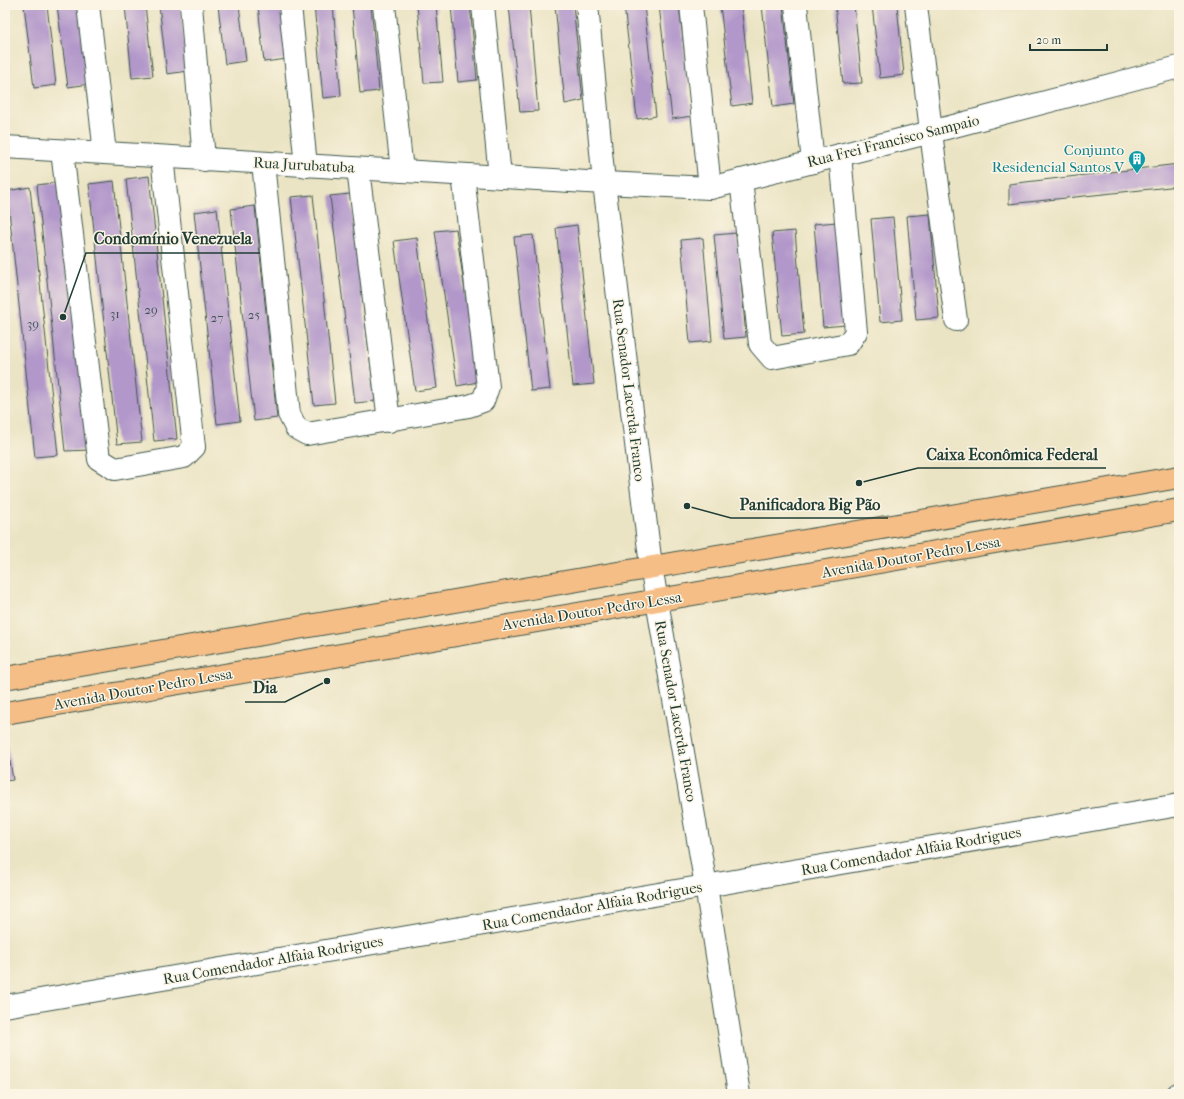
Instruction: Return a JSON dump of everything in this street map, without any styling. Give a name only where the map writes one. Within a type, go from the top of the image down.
[{"type":"main road","points":[[5,678],[651,566],[1179,477]]},
{"type":"main road","name":"Avenida Doutor Pedro Lessa","points":[[5,713],[1179,510]]},
{"type":"street","points":[[88,5],[104,153]]},
{"type":"street","points":[[191,5],[204,160]]},
{"type":"street","points":[[290,5],[306,166]]},
{"type":"street","points":[[384,5],[402,171]]},
{"type":"street","points":[[483,5],[500,177]]},
{"type":"street","name":"Rua Senador Lacerda Franco","points":[[587,5],[604,183],[651,566],[706,886],[739,1094]]},
{"type":"street","points":[[691,5],[710,188]]},
{"type":"street","points":[[796,5],[813,162]]},
{"type":"street","points":[[916,5],[956,320]]},
{"type":"street","name":"Rua Frei Francisco Sampaio","points":[[604,183],[710,188],[1179,67]]},
{"type":"street","name":"Rua Jurubatuba","points":[[5,147],[604,183]]},
{"type":"street","points":[[62,151],[99,459],[115,469],[184,457],[194,447],[164,166],[161,157]]},
{"type":"street","points":[[741,180],[760,344],[772,358],[848,344],[856,332],[840,155]]},
{"type":"street","points":[[263,163],[289,414],[296,428],[307,434],[389,421],[469,406],[483,401],[488,388],[463,175]]},
{"type":"street","points":[[358,169],[389,421]]},
{"type":"street","name":"Rua Comendador Alfaia Rodrigues","points":[[5,1006],[1179,805]]},
{"type":"building","points":[[24,5],[47,5],[56,85],[34,88]]},
{"type":"building","points":[[57,5],[79,5],[90,84],[68,87]]},
{"type":"building","points":[[125,5],[145,5],[153,76],[132,78]]},
{"type":"building","points":[[159,5],[180,5],[188,71],[167,74]]},
{"type":"building","points":[[218,5],[239,5],[246,61],[225,64]]},
{"type":"building","points":[[258,5],[281,5],[287,59],[264,62]]},
{"type":"building","points":[[314,5],[333,5],[341,96],[323,98]]},
{"type":"building","points":[[352,5],[371,5],[379,91],[360,93]]},
{"type":"building","points":[[417,5],[436,5],[443,82],[424,83]]},
{"type":"building","points":[[451,5],[470,5],[477,80],[458,82]]},
{"type":"building","points":[[509,5],[529,5],[538,111],[520,112]]},
{"type":"building","points":[[555,5],[573,5],[583,100],[565,104]]},
{"type":"building","points":[[624,5],[644,5],[656,116],[637,119]]},
{"type":"building","points":[[659,5],[679,5],[692,116],[672,119]]},
{"type":"building","points":[[720,5],[741,5],[752,103],[732,106]]},
{"type":"building","points":[[762,5],[783,5],[794,104],[773,107]]},
{"type":"building","points":[[835,5],[854,5],[862,83],[843,84]]},
{"type":"building","points":[[872,5],[897,5],[904,75],[880,78]]},
{"type":"building","name":"Conjunto Residencial Santos V","points":[[1179,164],[1179,186],[1009,204],[1009,184]]},
{"type":"building","points":[[149,176],[177,439],[154,441],[126,179]]},
{"type":"building","points":[[114,181],[142,442],[117,444],[89,184]]},
{"type":"building","points":[[60,182],[89,450],[65,451],[37,185]]},
{"type":"building","points":[[30,187],[58,455],[35,457],[7,191]]},
{"type":"building","points":[[350,194],[375,401],[355,403],[330,196]]},
{"type":"building","points":[[313,195],[335,403],[314,405],[291,197]]},
{"type":"building","points":[[255,206],[277,418],[254,421],[231,209]]},
{"type":"building","points":[[217,209],[240,421],[217,424],[194,212]]},
{"type":"building","points":[[930,214],[939,318],[916,320],[907,216]]},
{"type":"building","points":[[893,217],[902,320],[880,322],[871,219]]},
{"type":"building","points":[[837,222],[846,325],[823,327],[814,224]]},
{"type":"building","points":[[577,225],[594,384],[573,386],[556,228]]},
{"type":"building","points":[[456,229],[478,382],[457,386],[435,231]]},
{"type":"building","points":[[795,231],[804,334],[782,336],[772,233]]},
{"type":"building","points":[[737,233],[746,337],[724,339],[714,235]]},
{"type":"building","points":[[533,235],[550,389],[531,391],[514,237]]},
{"type":"building","points":[[417,238],[437,388],[415,391],[394,241]]},
{"type":"building","points":[[703,238],[712,341],[690,343],[681,240]]},
{"type":"building","points":[[7,742],[13,780],[5,781],[5,743]]},
{"type":"place","name":"Conjunto Residencial Santos V","points":[[1137,174]]},
{"type":"place","name":"Condomínio Venezuela","points":[[63,317]]},
{"type":"place","name":"Caixa Econômica Federal","points":[[859,483]]},
{"type":"place","name":"Panificadora Big Pão","points":[[687,506]]},
{"type":"place","name":"Dia","points":[[327,681]]}]
